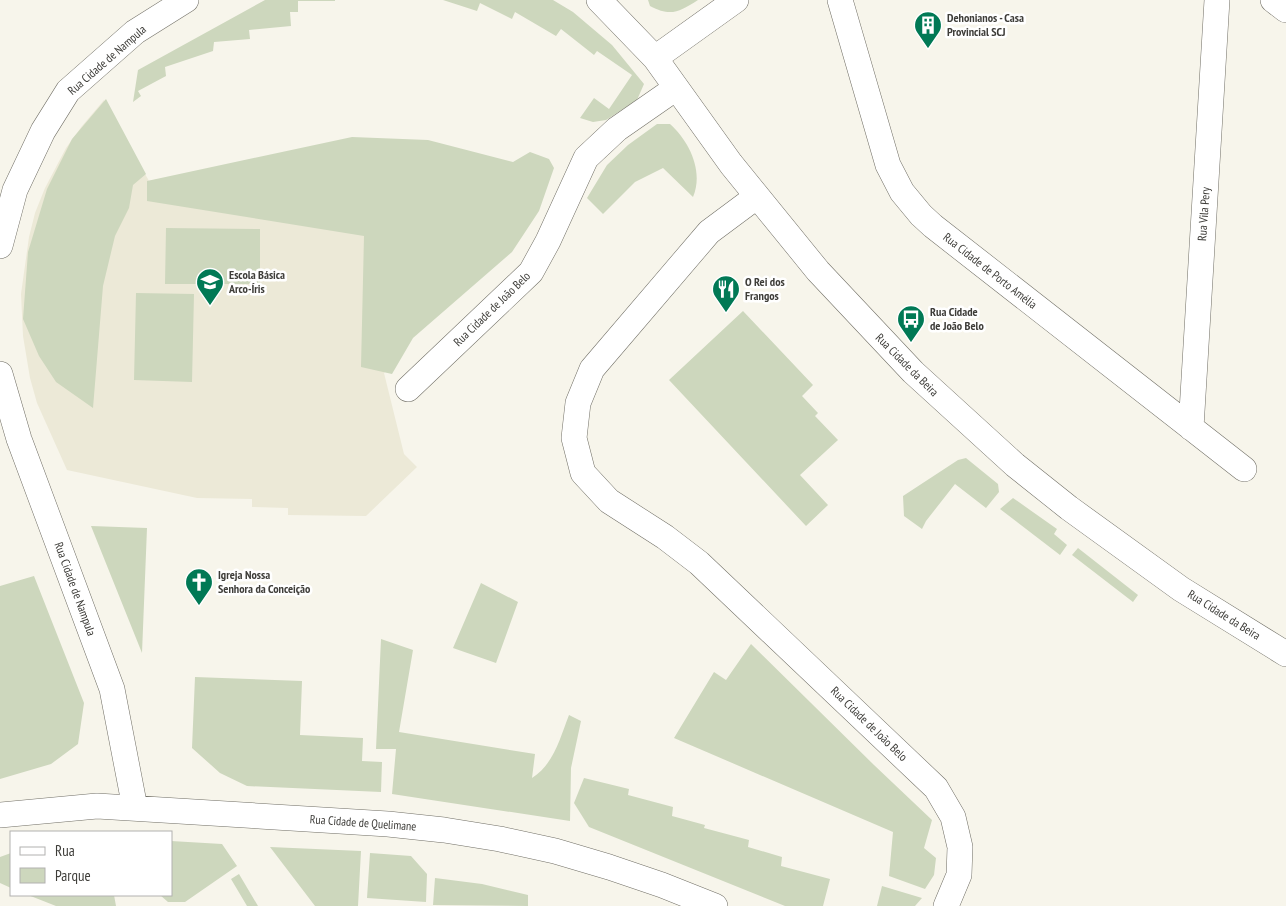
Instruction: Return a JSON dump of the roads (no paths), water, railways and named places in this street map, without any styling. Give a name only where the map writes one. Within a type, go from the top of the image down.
[{"type":"street","name":"Rua Cidade de Nampula","points":[[0,246],[15,190],[43,131],[68,90],[134,32],[186,0]]},
{"type":"street","name":"Rua Cidade da Beira","points":[[599,0],[655,58],[756,197],[818,271],[912,372],[1015,464],[1069,508],[1182,589],[1286,654]]},
{"type":"street","points":[[655,58],[736,0]]},
{"type":"street","name":"Rua Cidade de Porto Amélia","points":[[840,0],[888,165],[902,192],[911,204],[933,226],[1244,469]]},
{"type":"street","name":"Rua Vila Pery","points":[[1190,428],[1217,0]]},
{"type":"street","points":[[1273,0],[1286,10]]},
{"type":"street","name":"Rua Cidade de João Belo","points":[[408,389],[531,272],[548,241],[586,158],[617,129],[676,88]]},
{"type":"street","name":"Rua Cidade de João Belo","points":[[756,197],[709,232],[592,370],[578,403],[574,438],[583,473],[609,501],[666,537],[699,563],[936,788],[953,817],[960,847],[959,875],[946,906]]},
{"type":"street","name":"Rua Cidade de Nampula","points":[[0,374],[19,439],[112,689],[135,808]]},
{"type":"street","name":"Rua Cidade de Quelimane","points":[[0,815],[97,806],[388,824],[500,839],[555,852],[609,867],[715,906]]},
{"type":"place","name":"Dehonianos - Casa Provincial SCJ","points":[[928,49]]},
{"type":"place","name":"Escola Básica Arco-Íris","points":[[210,306]]},
{"type":"place","name":"O Rei dos Frangos","points":[[726,313]]},
{"type":"place","name":"Rua Cidade de João Belo","points":[[911,343]]},
{"type":"place","name":"Igreja Nossa Senhora da Conceição","points":[[199,606]]}]
